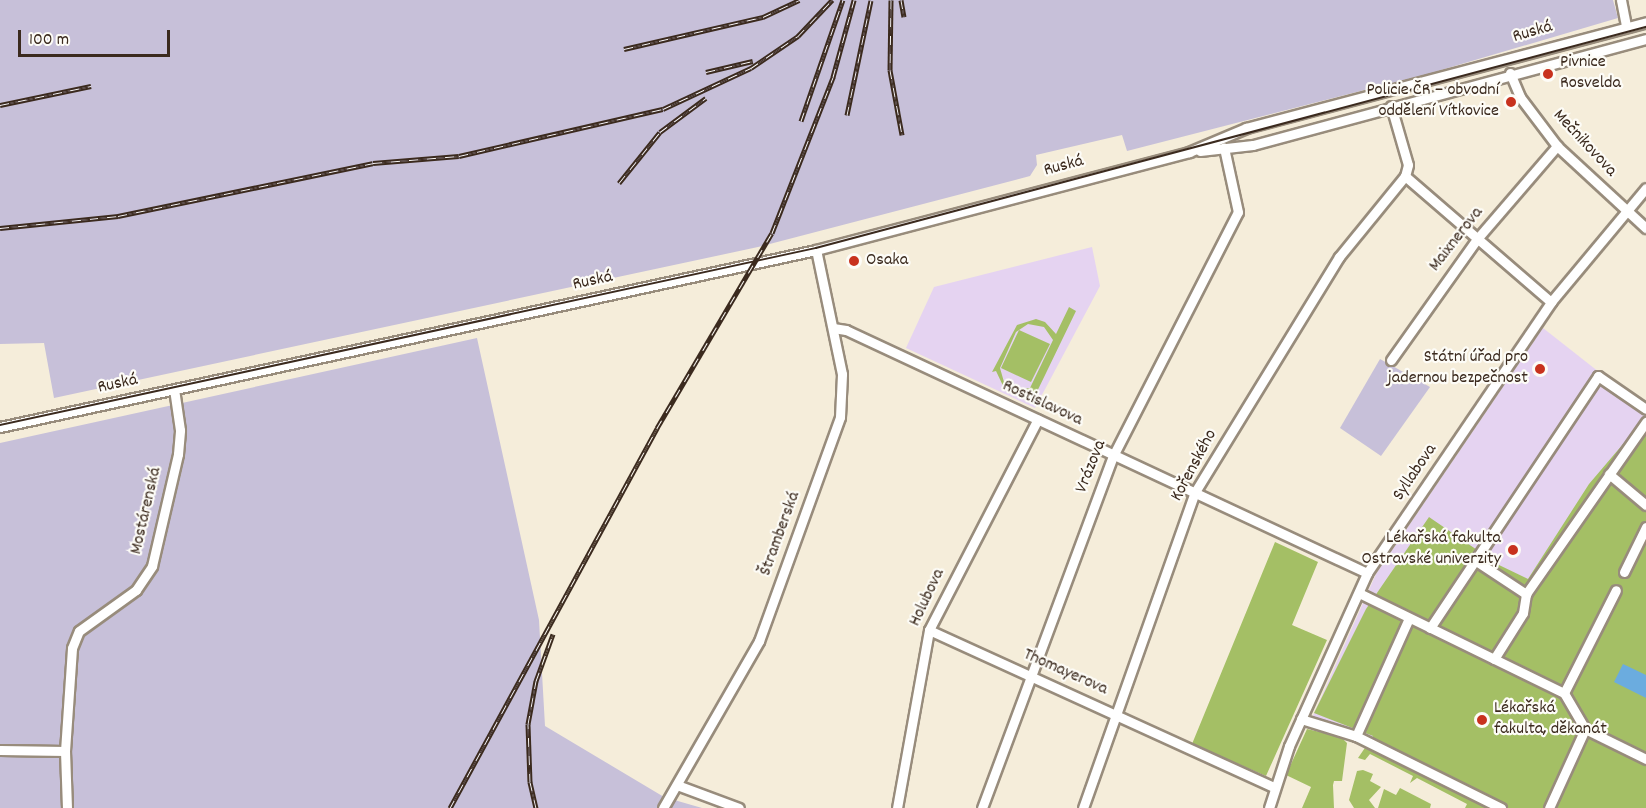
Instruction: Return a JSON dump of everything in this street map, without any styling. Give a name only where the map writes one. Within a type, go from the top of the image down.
[{"type":"street","points":[[1621,0],[1626,26]]},
{"type":"street","name":"Ruská","points":[[0,427],[816,250],[1189,152],[1246,128],[1646,22]]},
{"type":"street","name":"Ruská","points":[[1189,152],[1253,145],[1510,73],[1646,39]]},
{"type":"street","name":"Mečnikovova","points":[[1510,73],[1520,97],[1557,146],[1646,228]]},
{"type":"street","points":[[1391,106],[1408,165],[1405,176],[1551,302]]},
{"type":"street","name":"Maixnerova","points":[[1391,360],[1478,239],[1557,146]]},
{"type":"street","name":"Vrázova","points":[[982,808],[1113,456],[1238,212],[1224,148]]},
{"type":"street","name":"Kořenského","points":[[1083,808],[1195,492],[1339,257],[1405,176]]},
{"type":"street","name":"Syllabova","points":[[1269,808],[1274,787],[1301,719],[1368,573],[1551,302],[1646,188]]},
{"type":"street","name":"Štramberská","points":[[663,808],[759,641],[837,424],[843,384],[816,250]]},
{"type":"street","name":"Rostislavova","points":[[833,328],[1038,419],[1113,456],[1368,573]]},
{"type":"street","points":[[1430,628],[1473,559],[1598,376],[1646,409]]},
{"type":"street","name":"Mostárenská","points":[[67,808],[65,751],[72,648],[79,631],[136,590],[152,566],[178,454],[180,430],[174,389]]},
{"type":"street","name":"Holubova","points":[[897,808],[929,630],[1038,419]]},
{"type":"street","points":[[1494,658],[1523,613],[1526,594],[1646,422]]},
{"type":"street","points":[[1609,474],[1646,505]]},
{"type":"street","points":[[1624,572],[1646,527]]},
{"type":"street","points":[[1473,559],[1526,594]]},
{"type":"street","points":[[1564,693],[1616,590]]},
{"type":"street","points":[[1359,593],[1564,693],[1586,729],[1646,759]]},
{"type":"street","points":[[1356,736],[1409,618]]},
{"type":"street","name":"Thomayerova","points":[[929,630],[1274,787]]},
{"type":"street","points":[[1301,719],[1356,736],[1501,808]]},
{"type":"street","points":[[1550,808],[1586,729]]},
{"type":"street","points":[[0,750],[65,751]]},
{"type":"street","points":[[677,785],[739,808]]},
{"type":"shaded area","points":[[0,0],[1613,0],[1618,18],[1431,73],[1127,151],[1122,135],[1036,155],[1037,165],[1030,176],[758,247],[54,398],[44,343],[0,344]]},
{"type":"shaded area","points":[[1092,247],[1100,286],[1035,408],[906,348],[934,287]]},
{"type":"shaded area","name":"Lékařská fakulta Ostravské univerzity","points":[[1543,328],[1646,409],[1646,808],[1356,736],[1311,720],[1376,574]]},
{"type":"shaded area","points":[[477,338],[539,620],[545,726],[664,797],[702,808],[0,808],[0,443]]},
{"type":"shaded area","points":[[1380,359],[1430,387],[1381,456],[1340,428]]},
{"type":"green space","points":[[1069,307],[1076,311],[1032,402],[1024,399],[1026,394],[1005,390],[996,371],[992,372],[1017,325],[1036,319],[1045,322],[1056,334]],"holes":[[[1028,324],[1044,327],[1053,340],[1030,388],[1016,390],[1004,382],[1000,368],[1016,332]]]},
{"type":"green space","points":[[1019,330],[1050,344],[1031,382],[1001,368]]},
{"type":"green space","name":"Lékařská fakulta Ostravské univerzity","points":[[1646,417],[1646,808],[1465,808],[1467,804],[1417,778],[1410,783],[1413,776],[1370,754],[1365,760],[1358,758],[1373,736],[1314,713],[1366,609],[1429,517],[1499,565],[1528,579],[1589,484]]},
{"type":"green space","points":[[1275,542],[1318,562],[1292,625],[1327,640],[1266,776],[1192,744]]},
{"type":"green space","points":[[1307,729],[1341,737],[1347,743],[1342,781],[1334,781],[1333,785],[1334,808],[1302,808],[1311,787],[1286,775]]},
{"type":"green space","points":[[1363,770],[1373,774],[1370,781],[1381,787],[1369,800],[1375,808],[1354,808],[1349,800],[1357,771]]},
{"type":"green space","points":[[1400,788],[1431,804],[1430,808],[1378,808],[1384,789],[1396,795]]},
{"type":"water","points":[[1623,664],[1646,675],[1646,698],[1614,682]]},
{"type":"tram line","points":[[0,425],[816,248],[1646,27]]},
{"type":"railway","points":[[624,49],[763,17],[799,0]]},
{"type":"railway","points":[[0,228],[118,216],[373,163],[459,156],[663,109],[751,68],[798,36],[832,0]]},
{"type":"railway","points":[[801,121],[843,0]]},
{"type":"railway","points":[[450,808],[657,428],[772,233],[833,77],[854,0]]},
{"type":"railway","points":[[847,115],[871,0]]},
{"type":"railway","points":[[891,0],[890,70],[902,135]]},
{"type":"railway","points":[[901,0],[904,17]]},
{"type":"railway","points":[[706,72],[753,61]]},
{"type":"railway","points":[[0,105],[91,86]]},
{"type":"railway","points":[[619,183],[660,132],[706,98]]},
{"type":"railway","points":[[536,808],[530,782],[528,724],[536,681],[553,634]]},
{"type":"place","name":"Pivnice Rosvelda","points":[[1548,74]]},
{"type":"place","name":"Policie ČR – obvodní oddělení Vítkovice","points":[[1511,102]]},
{"type":"place","name":"Osaka","points":[[854,261]]},
{"type":"place","name":"Státní úřad pro jadernou bezpečnost","points":[[1540,369]]},
{"type":"place","name":"Lékařská fakulta Ostravské univerzity","points":[[1513,550]]},
{"type":"place","name":"Lékařská fakulta, děkanát","points":[[1482,720]]}]
